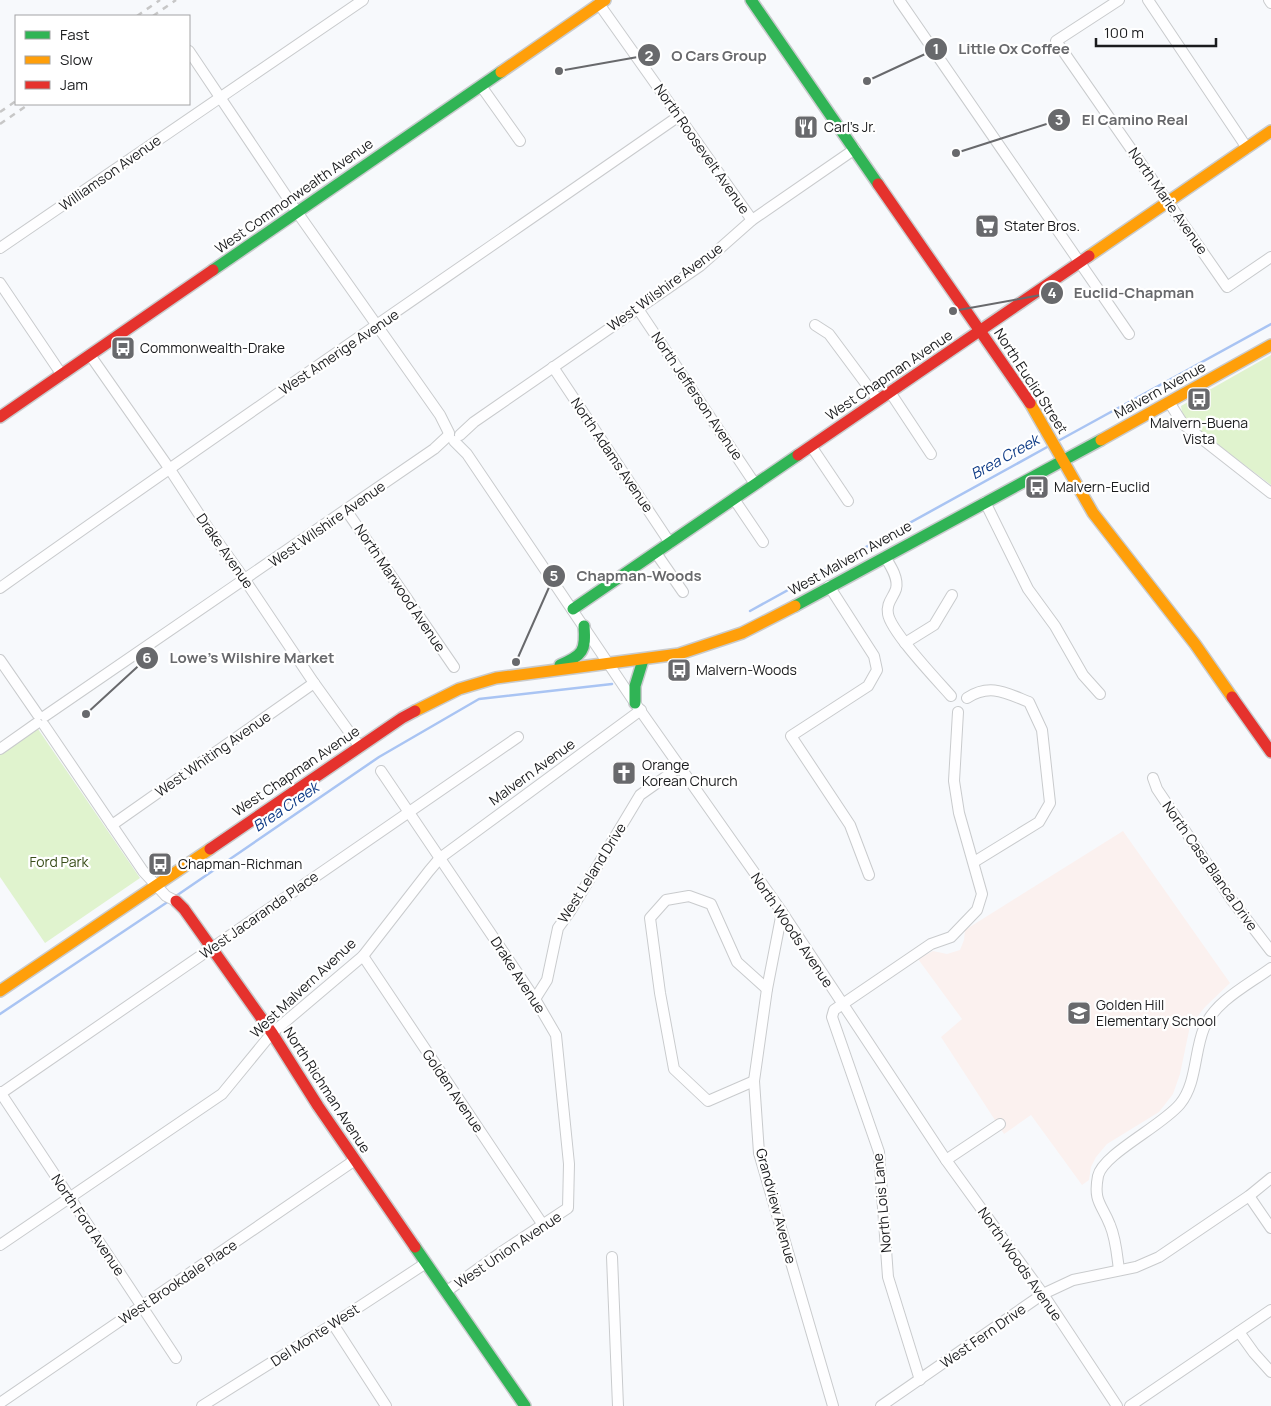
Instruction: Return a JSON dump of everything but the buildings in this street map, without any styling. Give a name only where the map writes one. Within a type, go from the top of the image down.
[{"type":"main road","name":"North Euclid Street","points":[[751,0],[1030,403],[1093,512],[1195,644],[1271,752]]},
{"type":"main road","name":"West Commonwealth Avenue","points":[[0,417],[602,2]]},
{"type":"main road","name":"West Chapman Avenue","points":[[573,609],[1271,131]]},
{"type":"main road","name":"Malvern Avenue","points":[[1063,461],[1271,345]]},
{"type":"main road","name":"West Malvern Avenue","points":[[643,660],[679,654],[742,633],[762,624],[829,586],[1063,461]]},
{"type":"main road","points":[[546,672],[580,656],[585,648],[584,626]]},
{"type":"main road","name":"West Chapman Avenue","points":[[0,991],[407,715],[459,689],[496,678],[643,660]]},
{"type":"main road","points":[[638,707],[636,681],[643,660]]},
{"type":"main road","name":"North Richman Avenue","points":[[171,898],[184,909],[272,1033],[318,1106],[448,1291],[525,1406]]},
{"type":"street","name":"Williamson Avenue","points":[[0,248],[362,0]]},
{"type":"street","points":[[899,0],[1129,334]]},
{"type":"street","name":"North Marie Avenue","points":[[1119,0],[1056,41],[1227,287],[1271,257]]},
{"type":"street","points":[[1148,0],[1247,148]]},
{"type":"street","name":"North Roosevelt Avenue","points":[[602,2],[752,220]]},
{"type":"street","name":"North Woods Avenue","points":[[190,52],[298,212],[455,435],[638,707],[782,912],[946,1160],[1043,1294],[1117,1406]]},
{"type":"street","points":[[481,86],[520,141]]},
{"type":"street","name":"West Amerige Avenue","points":[[0,588],[169,468],[378,326],[679,116]]},
{"type":"street","name":"West Wilshire Avenue","points":[[0,748],[700,266],[752,220],[855,149]]},
{"type":"street","points":[[0,283],[62,374]]},
{"type":"street","name":"North Jefferson Avenue","points":[[638,309],[755,484]]},
{"type":"street","points":[[815,325],[829,334],[878,400]]},
{"type":"street","name":"Drake Avenue","points":[[90,356],[360,747]]},
{"type":"street","name":"North Adams Avenue","points":[[553,367],[670,543]]},
{"type":"street","points":[[890,392],[931,454]]},
{"type":"street","points":[[1170,402],[1183,424],[1271,493]]},
{"type":"street","points":[[811,446],[848,501]]},
{"type":"street","points":[[734,499],[763,542]]},
{"type":"street","points":[[985,502],[1028,589],[1055,626],[1082,675],[1100,694]]},
{"type":"street","name":"North Marwood Avenue","points":[[346,510],[454,666]]},
{"type":"street","points":[[656,553],[683,592]]},
{"type":"street","points":[[885,556],[896,578],[896,588],[887,606],[888,616],[905,643],[951,696]]},
{"type":"street","points":[[829,586],[874,656],[877,670],[868,686],[791,736],[850,825],[869,875]]},
{"type":"street","points":[[905,643],[934,625],[952,595]]},
{"type":"street","name":"North Richman Avenue","points":[[0,660],[143,871],[155,885],[171,898]]},
{"type":"street","name":"West Whiting Avenue","points":[[112,825],[314,683]]},
{"type":"street","points":[[966,698],[982,691],[996,689],[1029,702],[1042,730],[1050,803],[1040,822],[974,862]]},
{"type":"street","name":"Malvern Avenue","points":[[440,858],[638,707]]},
{"type":"street","points":[[842,1005],[931,944],[951,937],[977,910],[982,894],[960,813],[954,781],[958,712]]},
{"type":"street","name":"West Jacaranda Place","points":[[0,1093],[518,736]]},
{"type":"street","name":"West Leland Drive","points":[[534,999],[547,980],[558,928],[571,910],[640,795],[681,766]]},
{"type":"street","name":"Drake Avenue","points":[[381,771],[556,1034],[569,1164],[568,1208]]},
{"type":"street","name":"North Casa Blanca Drive","points":[[1153,778],[1157,789],[1231,899],[1271,951]]},
{"type":"street","name":"West Malvern Avenue","points":[[0,1245],[222,1094],[272,1033],[363,956],[440,858]]},
{"type":"street","points":[[754,1081],[708,1101],[674,1070],[660,993],[650,918],[666,900],[689,896],[711,904],[737,962],[768,989]]},
{"type":"street","name":"Grandview Avenue","points":[[782,912],[754,1081],[759,1153],[833,1406]]},
{"type":"street","name":"Golden Avenue","points":[[363,956],[544,1225]]},
{"type":"street","points":[[1119,1270],[1110,1224],[1102,1211],[1096,1192],[1099,1173],[1112,1156],[1162,1121],[1181,1102],[1189,1088],[1204,1028],[1212,1015],[1226,1000],[1271,968]]},
{"type":"street","name":"North Lois Lane","points":[[842,1005],[834,1010],[832,1017],[880,1152],[888,1277],[920,1380]]},
{"type":"street","name":"North Ford Avenue","points":[[0,1093],[176,1358]]},
{"type":"street","points":[[946,1160],[1000,1124]]},
{"type":"street","name":"West Brookdale Place","points":[[0,1403],[356,1160]]},
{"type":"street","name":"West Fern Drive","points":[[881,1406],[1043,1294],[1073,1280],[1136,1267],[1159,1258],[1249,1196],[1271,1178]]},
{"type":"street","points":[[1249,1196],[1271,1228]]},
{"type":"street","name":"West Union Avenue","points":[[448,1291],[568,1208]]},
{"type":"street","points":[[612,1257],[618,1406]]},
{"type":"street","name":"Del Monte West","points":[[202,1406],[333,1324],[426,1262]]},
{"type":"street","points":[[1130,1406],[1271,1310]]},
{"type":"street","points":[[333,1324],[386,1406]]},
{"type":"street","points":[[1239,1332],[1271,1372]]},
{"type":"shaded area","name":"Golden Hill Elementary School","points":[[1123,831],[1230,983],[1205,1007],[1190,1026],[1180,1074],[1173,1094],[1159,1112],[1107,1144],[1096,1157],[1091,1167],[1089,1180],[1082,1185],[1031,1115],[1004,1134],[941,1037],[962,1019],[918,959],[933,951],[947,954],[960,950],[965,930]]},
{"type":"green space","points":[[1271,355],[1271,485],[1183,418],[1181,406]]},
{"type":"green space","name":"Ford Park","points":[[38,729],[140,878],[45,943],[0,877],[0,755]]},
{"type":"waterway","name":"Brea Creek","points":[[1058,441],[1271,324]]},
{"type":"waterway","name":"Brea Creek","points":[[750,611],[1049,446]]},
{"type":"waterway","name":"Brea Creek","points":[[176,896],[379,757],[479,699],[612,684]]},
{"type":"waterway","name":"Brea Creek","points":[[0,1014],[169,901]]},
{"type":"railway","points":[[138,15],[160,0]]},
{"type":"railway","points":[[154,15],[176,0]]},
{"type":"railway","points":[[0,112],[15,102]]},
{"type":"railway","points":[[0,124],[28,105]]},
{"type":"traffic: fast","points":[[751,0],[878,184]]},
{"type":"traffic: fast","points":[[213,270],[501,72]]},
{"type":"traffic: fast","points":[[795,606],[1101,440]]},
{"type":"traffic: fast","points":[[573,609],[798,455]]},
{"type":"traffic: fast","points":[[560,665],[574,658],[581,651],[584,641],[584,626]]},
{"type":"traffic: fast","points":[[635,703],[635,686],[643,660]]},
{"type":"traffic: fast","points":[[415,1247],[525,1406]]},
{"type":"traffic: slow","points":[[501,72],[605,0]]},
{"type":"traffic: slow","points":[[1089,256],[1271,131]]},
{"type":"traffic: slow","points":[[1101,440],[1271,345]]},
{"type":"traffic: slow","points":[[1030,403],[1093,513],[1195,644],[1232,697]]},
{"type":"traffic: slow","points":[[415,711],[459,689],[496,678],[679,654],[742,633],[795,606]]},
{"type":"traffic: slow","points":[[0,991],[210,849]]},
{"type":"traffic: jam","points":[[878,184],[1030,403]]},
{"type":"traffic: jam","points":[[798,455],[1089,256]]},
{"type":"traffic: jam","points":[[0,417],[213,270]]},
{"type":"traffic: jam","points":[[1232,697],[1271,752]]},
{"type":"traffic: jam","points":[[210,849],[415,711]]},
{"type":"traffic: jam","points":[[176,901],[184,909],[272,1033],[318,1106],[415,1247]]},
{"type":"place","name":"O Cars Group","points":[[559,71]]},
{"type":"place","name":"Little Ox Coffee","points":[[867,81]]},
{"type":"place","name":"Carl's Jr.","points":[[806,127]]},
{"type":"place","name":"El Camino Real","points":[[956,153]]},
{"type":"place","name":"Stater Bros.","points":[[987,226]]},
{"type":"place","name":"Euclid-Chapman","points":[[953,311]]},
{"type":"place","name":"Commonwealth-Drake","points":[[123,348]]},
{"type":"place","name":"Malvern-Buena Vista","points":[[1199,399]]},
{"type":"place","name":"Malvern-Euclid","points":[[1037,487]]},
{"type":"place","name":"Chapman-Woods","points":[[516,662]]},
{"type":"place","name":"Malvern-Woods","points":[[679,670]]},
{"type":"place","name":"Lowe's Wilshire Market","points":[[86,714]]},
{"type":"place","name":"Orange Korean Church","points":[[624,773]]},
{"type":"place","name":"Chapman-Richman","points":[[160,864]]},
{"type":"place","name":"Golden Hill Elementary School","points":[[1079,1013]]}]
